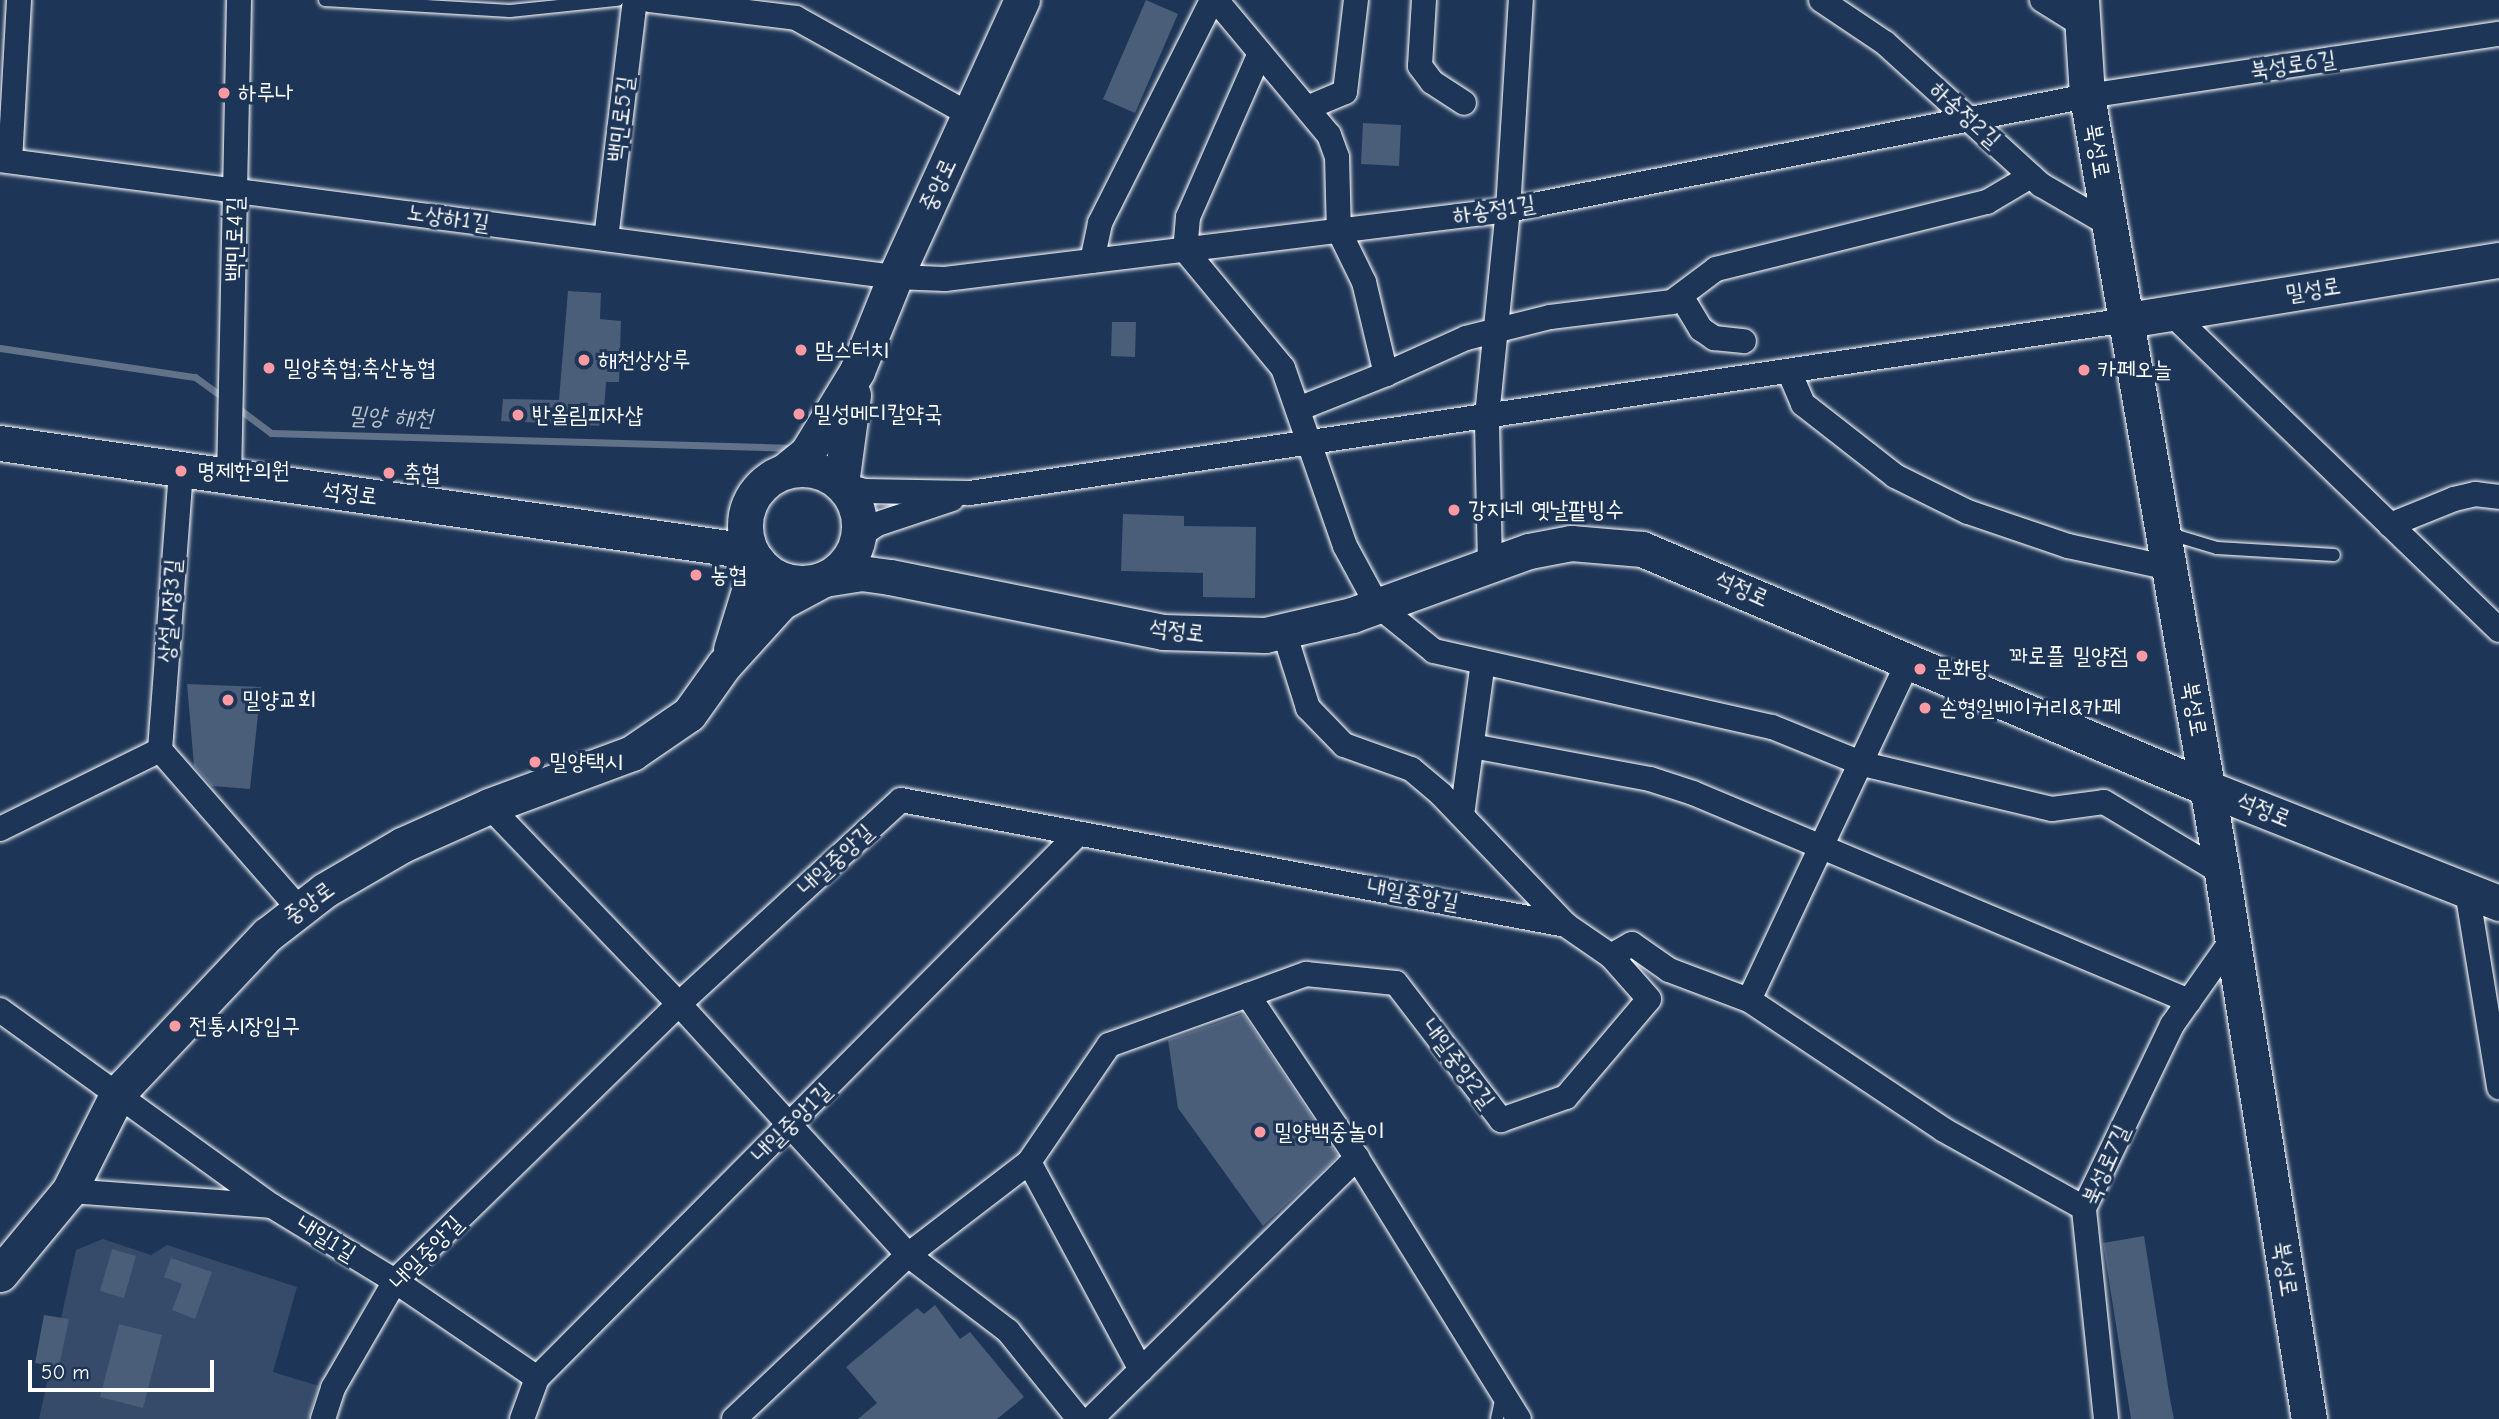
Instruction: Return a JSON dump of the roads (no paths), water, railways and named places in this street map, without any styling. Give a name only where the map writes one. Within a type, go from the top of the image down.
[{"type":"street","points":[[5,161],[19,0]]},
{"type":"street","name":"백민로4길","points":[[229,472],[239,0]]},
{"type":"street","name":"백민로5길","points":[[606,239],[635,0]]},
{"type":"street","points":[[650,0],[796,18],[970,114]]},
{"type":"street","name":"중앙로","points":[[858,371],[895,277],[1022,0]]},
{"type":"street","points":[[1092,261],[1100,223],[1214,0],[1329,135],[1337,157],[1339,231],[1364,282],[1386,374]]},
{"type":"street","points":[[1307,108],[1345,92],[1356,0]]},
{"type":"street","points":[[1424,0],[1420,65],[1432,82],[1464,103]]},
{"type":"street","points":[[1490,565],[1488,416],[1508,210],[1521,0]]},
{"type":"street","name":"하송정2길","points":[[1821,0],[1885,43],[2031,176],[2110,225]]},
{"type":"street","points":[[2042,0],[2080,11]]},
{"type":"street","name":"북성로","points":[[2080,11],[2087,96],[2222,873],[2309,1419]]},
{"type":"street","name":"북성로6길","points":[[2087,96],[2499,34]]},
{"type":"street","points":[[1260,53],[1188,217],[1185,250],[1283,368],[1345,546],[1377,605],[1434,651],[1772,727],[1863,764],[2052,809],[2104,802],[2222,873]]},
{"type":"street","name":"하송정1길","points":[[895,277],[944,279],[1508,210],[2087,96]]},
{"type":"street","name":"노상하1길","points":[[5,161],[895,277]]},
{"type":"street","points":[[1298,409],[1466,338],[1550,317],[1672,302],[1716,269],[1987,202],[2031,176]]},
{"type":"street","name":"밀성로","points":[[2128,320],[2499,260]]},
{"type":"street","points":[[1681,296],[1700,329],[1714,338],[1744,341]]},
{"type":"street","points":[[2171,313],[2499,630]]},
{"type":"street","points":[[786,470],[825,473],[841,484],[864,491],[970,493],[2128,320]]},
{"type":"street","points":[[659,536],[721,518],[807,453],[858,371]]},
{"type":"street","points":[[724,665],[781,602],[824,579],[851,556],[858,537],[859,518],[841,484],[858,371]]},
{"type":"street","points":[[1789,371],[1803,404],[1895,477],[1968,512],[2068,546],[2170,568]]},
{"type":"street","name":"석정로","points":[[0,443],[181,471],[229,472],[659,536],[736,549],[758,562]]},
{"type":"street","name":"상설시장3길","points":[[160,750],[181,471]]},
{"type":"street","points":[[755,493],[745,529],[758,562],[788,581],[824,579]]},
{"type":"street","points":[[858,537],[877,524],[970,493]]},
{"type":"street","points":[[2390,524],[2454,499],[2475,494],[2499,497]]},
{"type":"street","points":[[858,537],[949,589]]},
{"type":"street","name":"석정로","points":[[824,579],[861,573],[1163,632],[1214,636],[1284,632],[1377,605],[1490,565],[1571,543],[1642,549],[2207,788],[2483,897]]},
{"type":"street","points":[[724,665],[758,562]]},
{"type":"street","points":[[1284,632],[1308,708],[1344,745],[1411,769],[1462,816],[1566,925]]},
{"type":"street","points":[[1462,816],[1483,662]]},
{"type":"street","points":[[1749,1000],[1863,764],[1908,662]]},
{"type":"street","name":"중앙로","points":[[0,1274],[69,1191],[118,1093],[210,993],[299,908],[402,845],[489,806],[632,753],[689,714],[724,665]]},
{"type":"street","points":[[1472,746],[1650,779],[2189,1001]]},
{"type":"street","points":[[0,829],[160,750],[299,908]]},
{"type":"street","name":"내일중앙길","points":[[323,1419],[333,1388],[394,1281],[679,1004],[901,800],[1076,836],[1566,925]]},
{"type":"street","points":[[489,806],[679,1004],[908,1255],[1008,1331],[1079,1419]]},
{"type":"street","name":"내일중앙1길","points":[[523,1419],[537,1378],[1076,836]]},
{"type":"street","points":[[2483,897],[2499,1087]]},
{"type":"street","name":"내일중앙2길","points":[[908,1255],[1028,1162],[1109,1045],[1306,974],[1396,983],[1501,1121],[1566,1097],[1649,999],[1611,956],[1566,925]]},
{"type":"street","name":"북성로7길","points":[[2106,1419],[2084,1208],[2172,1025],[2232,940]]},
{"type":"street","points":[[1611,956],[1632,944],[1669,970],[1749,1000],[1944,1130],[2084,1208]]},
{"type":"street","points":[[1248,995],[1357,1158],[1519,1419]]},
{"type":"street","points":[[0,1010],[118,1093]]},
{"type":"street","name":"내일1길","points":[[118,1093],[272,1206],[394,1281],[537,1378]]},
{"type":"street","points":[[1091,1419],[1357,1158]]},
{"type":"street","points":[[1028,1162],[1141,1370]]},
{"type":"street","points":[[69,1191],[272,1206]]},
{"type":"street","points":[[734,1419],[908,1255]]},
{"type":"lane","points":[[325,0],[510,11],[617,0]]},
{"type":"lane","points":[[2164,532],[2217,548],[2333,555]]},
{"type":"lane","points":[[1497,1419],[1503,1391]]},
{"type":"waterway","name":"밀양 해천","points":[[0,348],[195,377],[225,399]]},
{"type":"waterway","name":"밀양 해천","points":[[235,406],[271,433],[795,448]]},
{"type":"place","name":"하루나","points":[[224,93]]},
{"type":"place","name":"맘스터치","points":[[801,350]]},
{"type":"place","name":"해천상상루","points":[[584,360]]},
{"type":"place","name":"밀양축협;축산농협","points":[[269,368]]},
{"type":"place","name":"카페오늘","points":[[2084,370]]},
{"type":"place","name":"밀성메디칼약국","points":[[799,414]]},
{"type":"place","name":"반올림피자샵","points":[[518,415]]},
{"type":"place","name":"명제한의원","points":[[181,471]]},
{"type":"place","name":"축협","points":[[389,473]]},
{"type":"place","name":"강지네 옛날팥빙수","points":[[1454,510]]},
{"type":"place","name":"농협","points":[[696,575]]},
{"type":"place","name":"꽈로플 밀양점","points":[[2142,656]]},
{"type":"place","name":"문화탕","points":[[1920,669]]},
{"type":"place","name":"밀양교회","points":[[228,700]]},
{"type":"place","name":"손형일베이커리&카페","points":[[1925,708]]},
{"type":"place","name":"밀양택시","points":[[535,762]]},
{"type":"place","name":"전통시장입구","points":[[175,1026]]},
{"type":"place","name":"밀양백중놀이","points":[[1260,1132]]}]
